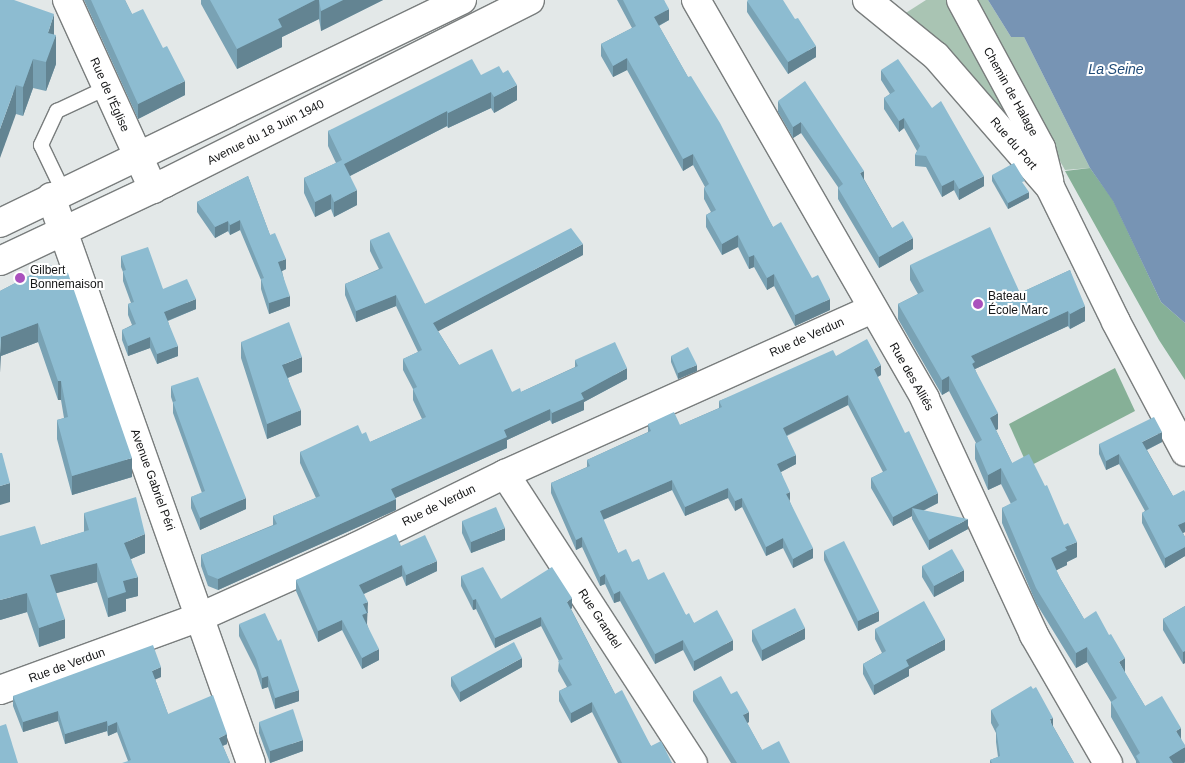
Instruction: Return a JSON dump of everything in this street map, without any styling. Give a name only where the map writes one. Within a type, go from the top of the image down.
[{"type":"street","name":"Rue de l'Église","points":[[67,0],[153,189]]},
{"type":"street","points":[[0,223],[136,155],[462,0]]},
{"type":"street","name":"Avenue du 18 Juin 1940","points":[[0,261],[153,189],[530,0]]},
{"type":"street","name":"Rue des Alliés","points":[[696,0],[925,399],[1034,636],[1108,763]]},
{"type":"street","name":"Rue du Port","points":[[867,0],[936,56],[1050,187],[1116,322],[1185,452]]},
{"type":"street","name":"Chemin de Halage","points":[[961,0],[1041,148],[1050,187]]},
{"type":"street","name":"Avenue Gabriel Péri","points":[[57,194],[64,231],[252,763]]},
{"type":"street","name":"Rue de Verdun","points":[[0,690],[200,617],[356,546],[505,474],[872,309]]},
{"type":"street","name":"Rue Grandel","points":[[505,474],[693,763]]},
{"type":"lane","points":[[57,194],[41,145],[57,111],[106,88]]},
{"type":"green space","points":[[926,0],[955,0],[1013,124],[901,16]]},
{"type":"green space","points":[[969,0],[988,0],[1011,37],[1024,37],[1090,168],[1065,170]]},
{"type":"green space","points":[[1090,168],[1113,200],[1161,302],[1185,323],[1185,380],[1159,340],[1065,171]]},
{"type":"green space","points":[[1115,368],[1135,411],[1028,467],[1009,424]]},
{"type":"water","name":"La Seine","points":[[988,0],[1185,0],[1185,323],[1161,302],[1113,201],[1090,168],[1024,37],[1011,37]]},
{"type":"building","points":[[0,0],[14,0],[54,14],[48,33],[56,35],[46,62],[33,59],[23,87],[16,85],[0,129]]},
{"type":"building","points":[[91,0],[125,0],[132,14],[143,9],[163,48],[167,46],[185,81],[138,104]]},
{"type":"building","points":[[210,0],[315,0],[278,19],[282,27],[237,49]]},
{"type":"building","points":[[319,0],[343,0],[321,11]]},
{"type":"building","points":[[623,0],[664,0],[669,9],[654,17],[688,77],[691,76],[720,123],[773,227],[781,222],[812,278],[818,275],[830,299],[795,315],[774,274],[767,278],[754,255],[749,257],[738,235],[722,244],[706,215],[716,210],[704,188],[709,184],[693,154],[683,159],[627,58],[613,66],[601,44],[636,26]]},
{"type":"building","points":[[748,0],[783,0],[795,19],[798,18],[816,46],[788,62]]},
{"type":"building","points":[[472,59],[481,75],[499,66],[503,73],[508,70],[517,85],[494,97],[491,92],[448,113],[447,111],[344,164],[357,190],[334,202],[331,194],[315,202],[304,178],[342,160],[328,131]]},
{"type":"building","points":[[898,59],[932,108],[941,101],[984,176],[959,189],[954,180],[942,186],[926,156],[915,155],[920,146],[904,118],[899,121],[884,98],[895,91],[881,70]]},
{"type":"building","points":[[805,81],[864,171],[860,173],[892,228],[903,221],[913,238],[879,257],[838,188],[843,184],[801,122],[793,127],[778,101]]},
{"type":"building","points":[[1014,163],[1025,181],[1022,182],[1029,192],[1008,203],[992,175]]},
{"type":"building","points":[[248,176],[270,235],[275,233],[286,259],[278,262],[290,296],[269,303],[261,279],[264,278],[240,220],[230,225],[228,221],[215,227],[197,202]]},
{"type":"building","points":[[990,227],[1020,293],[1070,270],[1085,306],[1070,314],[1068,311],[971,356],[975,362],[972,364],[998,413],[990,418],[1012,463],[1029,454],[1045,486],[1047,485],[1064,525],[1068,523],[1077,542],[1065,547],[1067,550],[1051,558],[1060,578],[1084,619],[1096,611],[1109,635],[1111,634],[1125,658],[1119,662],[1145,706],[1162,696],[1181,728],[1176,731],[1185,747],[1169,757],[1173,763],[1140,763],[1136,756],[1140,753],[1111,702],[1117,698],[1087,647],[1076,653],[1036,588],[1002,508],[1017,500],[1001,468],[988,475],[975,444],[982,440],[949,376],[942,380],[898,304],[924,291],[910,265]]},
{"type":"building","points":[[571,228],[583,244],[433,323],[459,365],[492,349],[512,392],[520,388],[521,392],[578,366],[575,360],[615,342],[627,368],[581,393],[584,399],[552,413],[550,409],[504,430],[507,437],[391,489],[396,499],[218,579],[208,575],[201,555],[277,524],[273,516],[320,496],[300,452],[358,425],[362,434],[366,432],[370,442],[426,417],[413,389],[417,387],[403,359],[422,350],[396,295],[356,311],[345,284],[383,268],[370,240],[389,232],[425,304]]},
{"type":"building","points":[[148,247],[163,289],[187,279],[196,299],[164,312],[178,346],[157,354],[150,337],[128,346],[122,330],[136,324],[128,304],[134,302],[123,271],[126,270],[121,256]]},
{"type":"building","points":[[50,265],[68,273],[132,458],[72,476],[57,420],[68,417],[61,381],[58,381],[38,323],[1,337],[0,354],[0,291]]},
{"type":"building","points":[[289,322],[302,357],[282,365],[301,410],[267,424],[241,342]]},
{"type":"building","points":[[867,339],[881,365],[874,369],[905,433],[909,431],[938,493],[893,517],[871,478],[887,470],[848,395],[783,428],[796,455],[777,464],[790,492],[786,494],[813,548],[793,559],[783,538],[766,547],[742,498],[735,501],[728,488],[685,507],[672,480],[600,511],[618,553],[626,549],[632,562],[639,559],[648,580],[664,572],[686,615],[689,613],[694,623],[717,610],[733,640],[694,661],[683,640],[655,654],[620,591],[614,594],[605,574],[600,577],[582,537],[576,540],[551,483],[590,466],[587,460],[651,431],[648,424],[674,412],[680,425],[722,407],[719,401],[833,350],[836,356]]},
{"type":"building","points":[[688,347],[697,365],[678,373],[671,356]]},
{"type":"building","points":[[198,377],[246,498],[200,518],[191,497],[205,491],[173,402],[176,401],[171,386]]},
{"type":"building","points":[[1154,417],[1162,432],[1142,442],[1173,496],[1184,490],[1185,492],[1185,522],[1178,525],[1185,537],[1185,547],[1165,558],[1142,513],[1149,509],[1119,454],[1106,461],[1099,444]]},
{"type":"building","points":[[0,453],[2,453],[10,483],[0,486]]},
{"type":"building","points":[[136,497],[145,534],[124,543],[138,577],[123,581],[126,592],[108,598],[97,563],[50,575],[65,619],[39,628],[27,593],[0,600],[0,536],[35,526],[41,545],[89,530],[84,513]]},
{"type":"building","points":[[496,507],[505,528],[471,542],[462,521]]},
{"type":"building","points":[[912,508],[968,519],[929,540]]},
{"type":"building","points":[[396,534],[401,546],[425,535],[437,561],[406,575],[402,565],[359,585],[368,602],[363,604],[367,613],[362,615],[379,649],[362,658],[342,620],[318,631],[296,580]]},
{"type":"building","points":[[844,541],[879,611],[858,621],[824,551]]},
{"type":"building","points":[[952,549],[964,570],[934,586],[922,566]]},
{"type":"building","points":[[483,567],[501,599],[552,567],[572,598],[567,602],[615,694],[622,690],[651,746],[661,741],[672,763],[622,763],[592,702],[571,713],[559,691],[572,685],[558,661],[563,659],[541,617],[495,638],[476,599],[473,600],[461,576]]},
{"type":"building","points":[[924,601],[945,639],[906,660],[909,666],[874,685],[863,664],[886,651],[875,629]]},
{"type":"building","points":[[1185,606],[1185,651],[1183,652],[1163,619]]},
{"type":"building","points":[[795,608],[805,628],[762,650],[752,630]]},
{"type":"building","points":[[265,613],[278,641],[281,639],[299,690],[275,698],[268,676],[262,678],[256,659],[239,624]]},
{"type":"building","points":[[514,642],[522,658],[460,692],[451,677]]},
{"type":"building","points":[[153,645],[161,667],[152,671],[168,714],[213,695],[227,734],[219,738],[230,762],[122,763],[131,760],[117,722],[108,726],[107,721],[65,734],[58,711],[23,722],[13,696]]},
{"type":"building","points":[[721,676],[731,694],[737,691],[749,712],[743,715],[762,750],[779,741],[790,763],[737,763],[693,691]]},
{"type":"building","points":[[1031,686],[1033,689],[1036,687],[1053,718],[1050,719],[1051,723],[1074,763],[992,763],[990,760],[1000,756],[996,729],[999,725],[991,710]]},
{"type":"building","points":[[293,709],[303,740],[270,751],[259,722]]},
{"type":"building","points":[[6,724],[18,763],[0,763],[0,726]]},
{"type":"place","name":"Gilbert Bonnemaison","points":[[20,278]]},
{"type":"place","name":"Bateau École Marc","points":[[978,304]]}]
